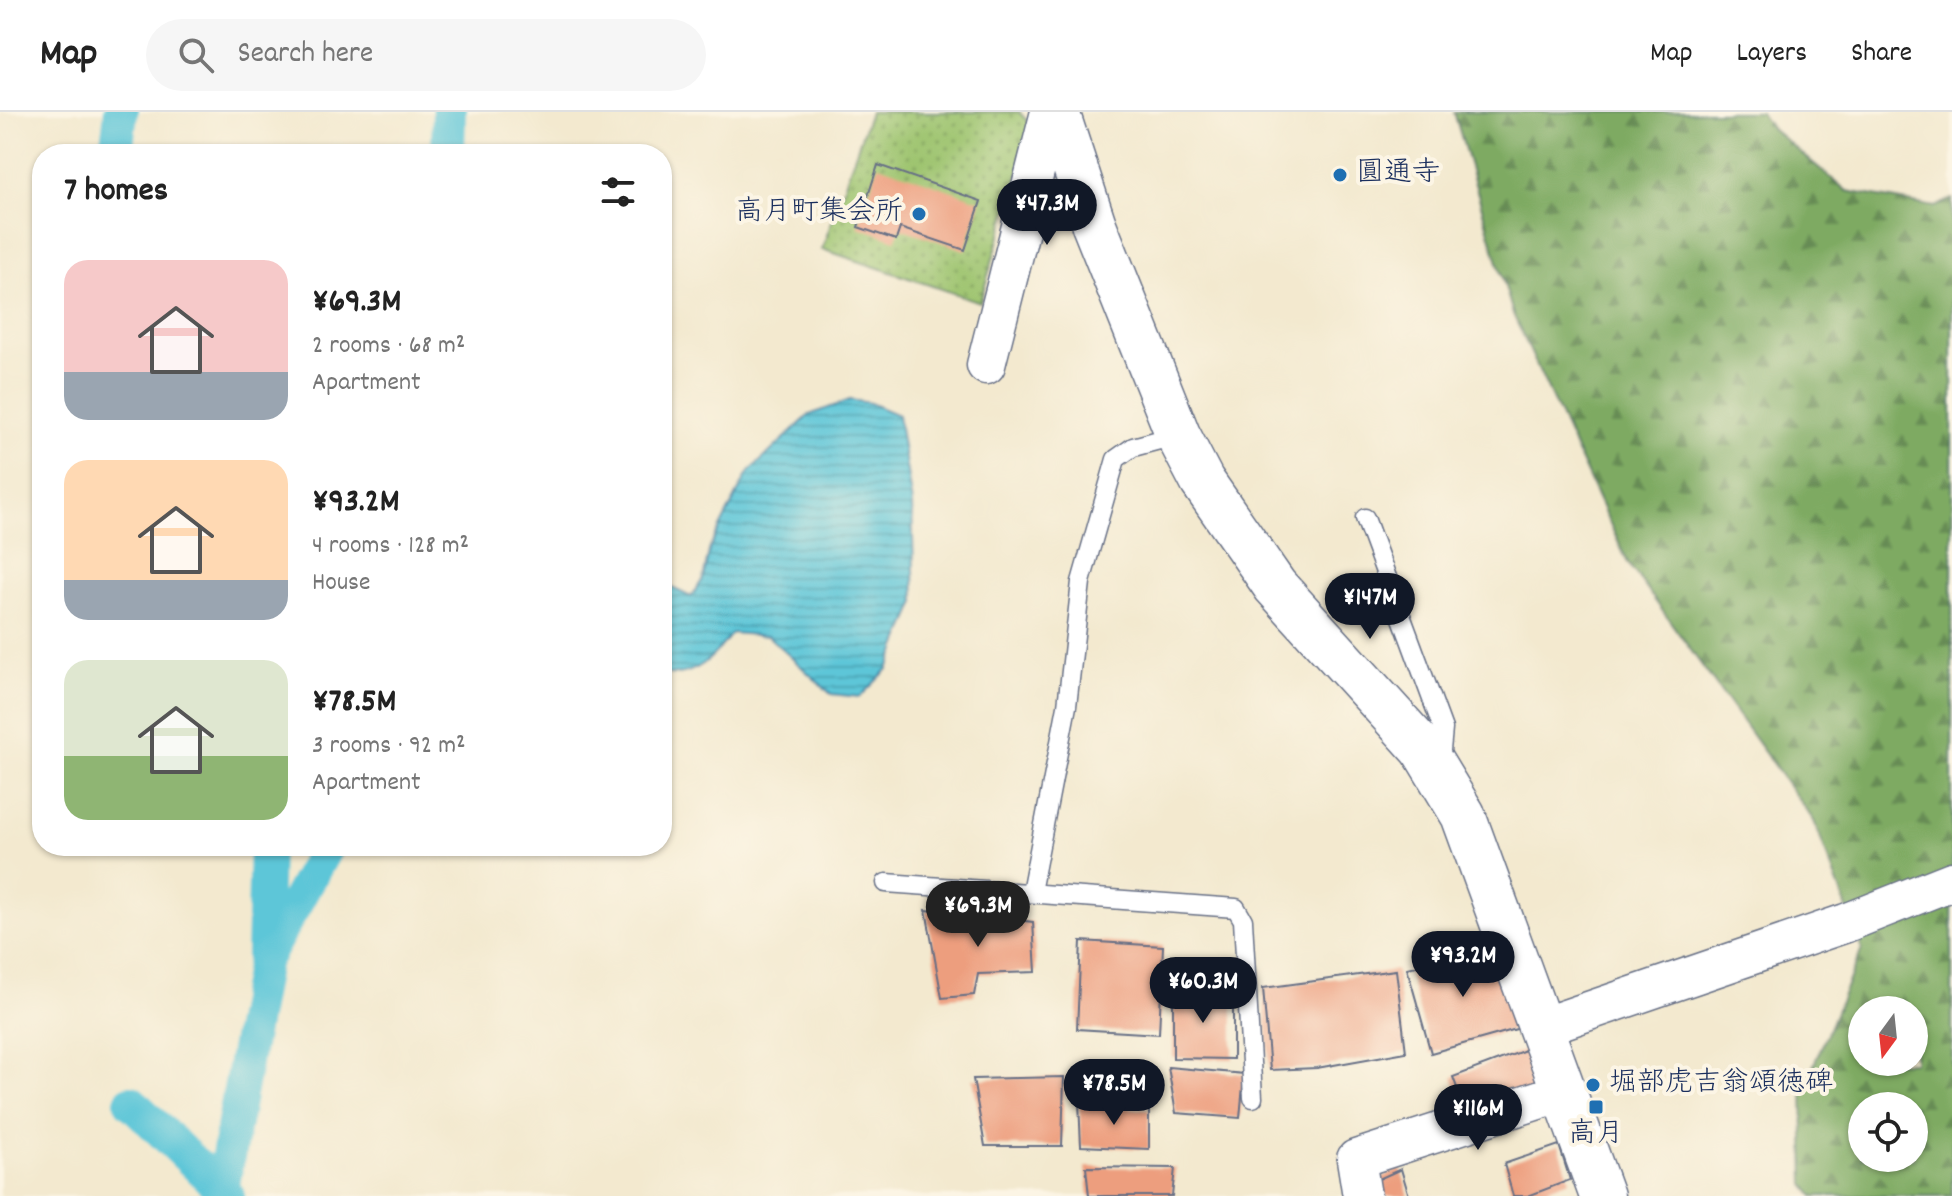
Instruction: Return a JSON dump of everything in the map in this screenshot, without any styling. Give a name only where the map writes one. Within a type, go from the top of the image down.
[{"type":"main road","points":[[1057,112],[1094,225],[1178,435],[1202,481],[1253,559],[1438,769],[1476,845],[1602,1196]]},
{"type":"street","points":[[986,365],[1050,112]]},
{"type":"street","points":[[1542,1027],[1846,923],[1952,881]]},
{"type":"street","points":[[1362,1196],[1356,1159],[1566,1091]]},
{"type":"lane","points":[[1031,892],[1067,706],[1081,582],[1116,459],[1133,447],[1178,435]]},
{"type":"lane","points":[[1365,518],[1443,729],[1443,752],[1438,769]]},
{"type":"lane","points":[[886,883],[1236,908],[1243,920],[1253,1098]]},
{"type":"green space","points":[[870,112],[1019,112],[1033,127],[980,302],[822,249]]},
{"type":"green space","points":[[1454,112],[1760,112],[1771,128],[1847,191],[1935,207],[1952,199],[1952,1196],[1814,1196],[1805,1185],[1803,1091],[1862,949],[1814,821],[1628,563],[1513,314]]},
{"type":"water","points":[[850,400],[870,403],[898,415],[912,504],[915,604],[888,669],[860,697],[831,694],[768,636],[732,633],[703,664],[684,673],[672,674],[672,588],[691,597],[703,579],[710,547],[748,473],[809,415]]},
{"type":"building","name":"高月町集会所","points":[[878,165],[981,201],[965,250],[900,228],[896,240],[858,227]]},
{"type":"building","points":[[926,910],[1033,922],[1036,972],[978,974],[974,995],[942,998]]},
{"type":"building","points":[[1081,941],[1163,946],[1159,1034],[1077,1029]]},
{"type":"building","points":[[1496,948],[1520,1028],[1431,1053],[1407,968]]},
{"type":"building","points":[[1396,970],[1406,1052],[1317,1068],[1270,1070],[1263,988]]},
{"type":"building","points":[[1173,992],[1233,992],[1233,1059],[1173,1058]]},
{"type":"building","points":[[1528,1049],[1543,1089],[1468,1117],[1453,1077]]},
{"type":"building","points":[[1168,1067],[1244,1074],[1240,1118],[1176,1113]]},
{"type":"building","points":[[1064,1077],[1062,1146],[985,1146],[973,1079]]},
{"type":"building","points":[[1079,1102],[1149,1110],[1149,1149],[1081,1146]]},
{"type":"building","points":[[1559,1145],[1570,1180],[1528,1196],[1513,1196],[1504,1164]]},
{"type":"building","points":[[1086,1167],[1175,1168],[1172,1196],[1089,1196]]},
{"type":"building","points":[[1401,1169],[1409,1196],[1376,1196],[1372,1182]]},
{"type":"waterway","points":[[117,144],[121,112]]},
{"type":"waterway","points":[[448,144],[449,112]]},
{"type":"waterway","points":[[263,958],[266,856]]},
{"type":"waterway","points":[[222,1190],[263,962],[321,856]]},
{"type":"waterway","points":[[131,1102],[228,1196]]},
{"type":"place","name":"圓通寺","points":[[1340,175]]},
{"type":"place","name":"高月町集会所","points":[[919,214]]},
{"type":"place","name":"堀部虎吉翁頌徳碑","points":[[1593,1085]]},
{"type":"place","name":"高月","points":[[1596,1107]]}]
